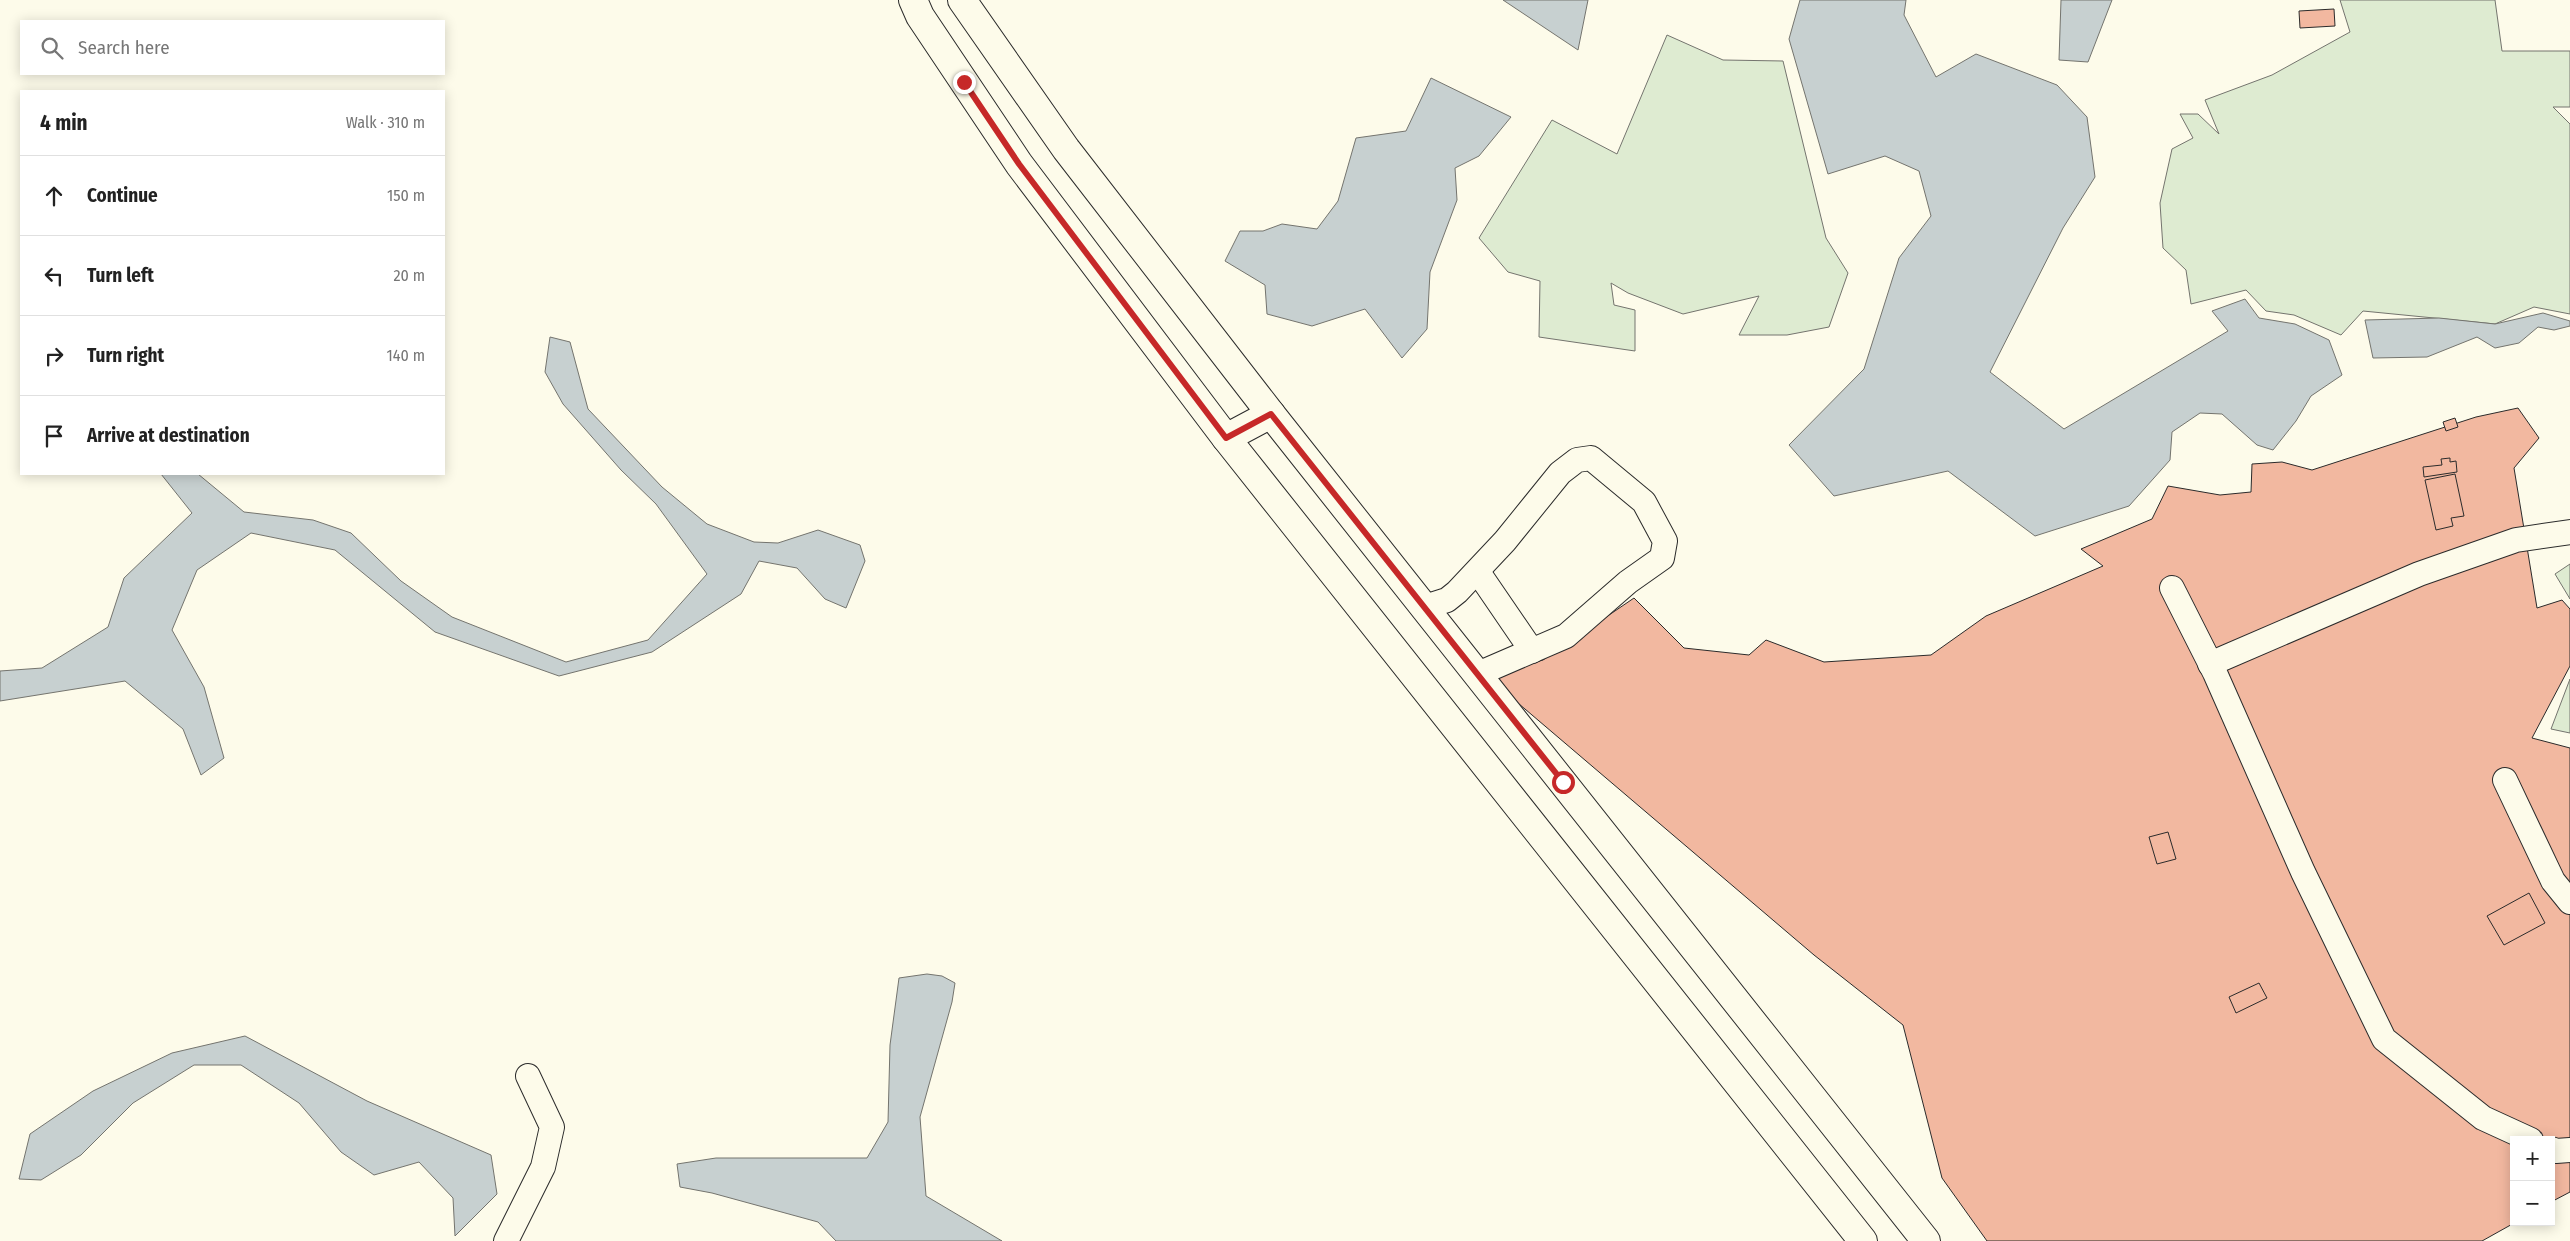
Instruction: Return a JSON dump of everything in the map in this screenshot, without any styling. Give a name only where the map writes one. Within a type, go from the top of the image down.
[{"type":"main road","points":[[913,0],[920,16],[1019,164],[1226,438],[1863,1241]]},
{"type":"main road","points":[[962,0],[1066,149],[1271,414],[1926,1241]]},
{"type":"main road","points":[[1226,438],[1271,414]]},
{"type":"street","points":[[1425,607],[1447,600],[1478,572],[1560,473],[1577,460],[1591,458],[1644,502],[1665,541],[1662,558],[1628,582],[1566,636],[1478,674]]},
{"type":"street","points":[[2210,664],[2418,574],[2516,540],[2570,532]]},
{"type":"street","points":[[1478,572],[1532,651]]},
{"type":"street","points":[[2172,588],[2210,664],[2303,872],[2384,1039],[2483,1118],[2522,1136]]},
{"type":"street","points":[[2505,780],[2553,881],[2570,902]]},
{"type":"street","points":[[506,1241],[543,1168],[552,1127],[528,1076]]},
{"type":"street","points":[[2555,1151],[2570,1150]]},
{"type":"green space","points":[[2340,0],[2495,0],[2502,51],[2570,51],[2570,107],[2553,107],[2570,124],[2570,314],[2534,307],[2495,324],[2363,311],[2341,335],[2294,315],[2266,311],[2246,290],[2191,304],[2186,270],[2163,248],[2160,203],[2172,149],[2193,138],[2180,114],[2198,114],[2219,134],[2205,100],[2272,75],[2350,32]]},
{"type":"green space","points":[[1667,35],[1723,60],[1783,61],[1826,238],[1848,273],[1829,327],[1787,335],[1739,335],[1759,296],[1683,314],[1628,293],[1611,283],[1614,305],[1635,310],[1635,351],[1539,337],[1540,281],[1508,272],[1479,238],[1552,120],[1617,154]]},
{"type":"green space","points":[[2570,564],[2570,599],[2555,574]]},
{"type":"green space","points":[[2570,679],[2570,733],[2551,729]]},
{"type":"shaded area","points":[[1503,0],[1588,0],[1578,50]]},
{"type":"shaded area","points":[[1800,0],[1906,0],[1904,15],[1936,77],[1976,54],[2057,85],[2087,117],[2095,177],[2063,228],[1990,372],[2064,429],[2228,331],[2212,311],[2245,299],[2259,318],[2295,324],[2329,340],[2342,375],[2311,396],[2296,421],[2273,450],[2257,445],[2222,414],[2200,413],[2172,432],[2170,460],[2129,506],[2035,536],[1948,471],[1834,496],[1789,445],[1864,369],[1899,258],[1931,216],[1919,171],[1885,156],[1828,174],[1789,39]]},
{"type":"shaded area","points":[[2061,0],[2112,0],[2088,62],[2059,60]]},
{"type":"shaded area","points":[[1431,78],[1511,117],[1479,156],[1455,168],[1457,200],[1430,272],[1427,329],[1402,358],[1365,309],[1312,326],[1267,314],[1265,285],[1225,261],[1240,231],[1263,231],[1282,224],[1317,229],[1338,201],[1356,138],[1406,131]]},
{"type":"shaded area","points":[[2543,313],[2570,321],[2570,326],[2554,330],[2538,327],[2519,343],[2495,348],[2477,337],[2427,357],[2373,358],[2365,320],[2439,318],[2495,324]]},
{"type":"shaded area","points":[[550,337],[570,342],[588,409],[662,487],[707,524],[754,542],[778,543],[818,530],[860,545],[865,561],[846,608],[825,599],[797,568],[759,561],[741,594],[652,652],[559,676],[435,632],[335,550],[251,533],[197,570],[172,630],[204,687],[224,758],[201,775],[183,729],[125,681],[0,701],[0,671],[42,668],[108,627],[124,578],[192,513],[162,475],[199,475],[244,512],[313,520],[351,533],[401,581],[452,617],[566,662],[648,640],[707,574],[656,504],[621,470],[563,404],[545,372]]},
{"type":"shaded area","points":[[927,974],[942,976],[955,983],[952,1002],[920,1117],[926,1196],[1002,1241],[836,1241],[818,1222],[712,1193],[680,1187],[677,1164],[716,1158],[867,1158],[888,1122],[890,1045],[899,978]]},
{"type":"shaded area","points":[[245,1036],[367,1101],[491,1155],[497,1194],[455,1236],[453,1198],[419,1162],[374,1175],[341,1152],[299,1103],[241,1065],[194,1065],[133,1103],[81,1155],[41,1180],[19,1179],[30,1134],[93,1091],[172,1053]]},
{"type":"building","points":[[2334,9],[2335,26],[2300,28],[2299,11]]},
{"type":"building","points":[[2518,408],[2539,438],[2514,468],[2537,608],[2562,600],[2570,609],[2570,666],[2532,738],[2570,748],[2570,1192],[2555,1200],[2555,1136],[2510,1136],[2510,1225],[2482,1241],[1987,1241],[1942,1178],[1903,1025],[1814,955],[1485,675],[1543,660],[1634,598],[1684,648],[1749,655],[1766,640],[1824,662],[1931,655],[1986,616],[2103,566],[2081,549],[2152,519],[2168,486],[2220,495],[2251,492],[2252,464],[2282,462],[2312,470],[2476,417]]},
{"type":"building","points":[[2455,418],[2458,427],[2446,431],[2443,422]]},
{"type":"building","points":[[2450,458],[2450,462],[2456,461],[2457,472],[2424,477],[2423,467],[2442,465],[2441,459]]},
{"type":"building","points":[[2455,474],[2464,516],[2451,518],[2453,526],[2436,530],[2425,480]]},
{"type":"building","points":[[2168,832],[2176,859],[2157,864],[2149,837]]},
{"type":"building","points":[[2529,893],[2545,923],[2504,945],[2487,916]]},
{"type":"building","points":[[2259,983],[2267,998],[2236,1013],[2229,997]]},
{"type":"route","points":[[964,82],[1019,164],[1226,438],[1271,414],[1563,782]]}]
